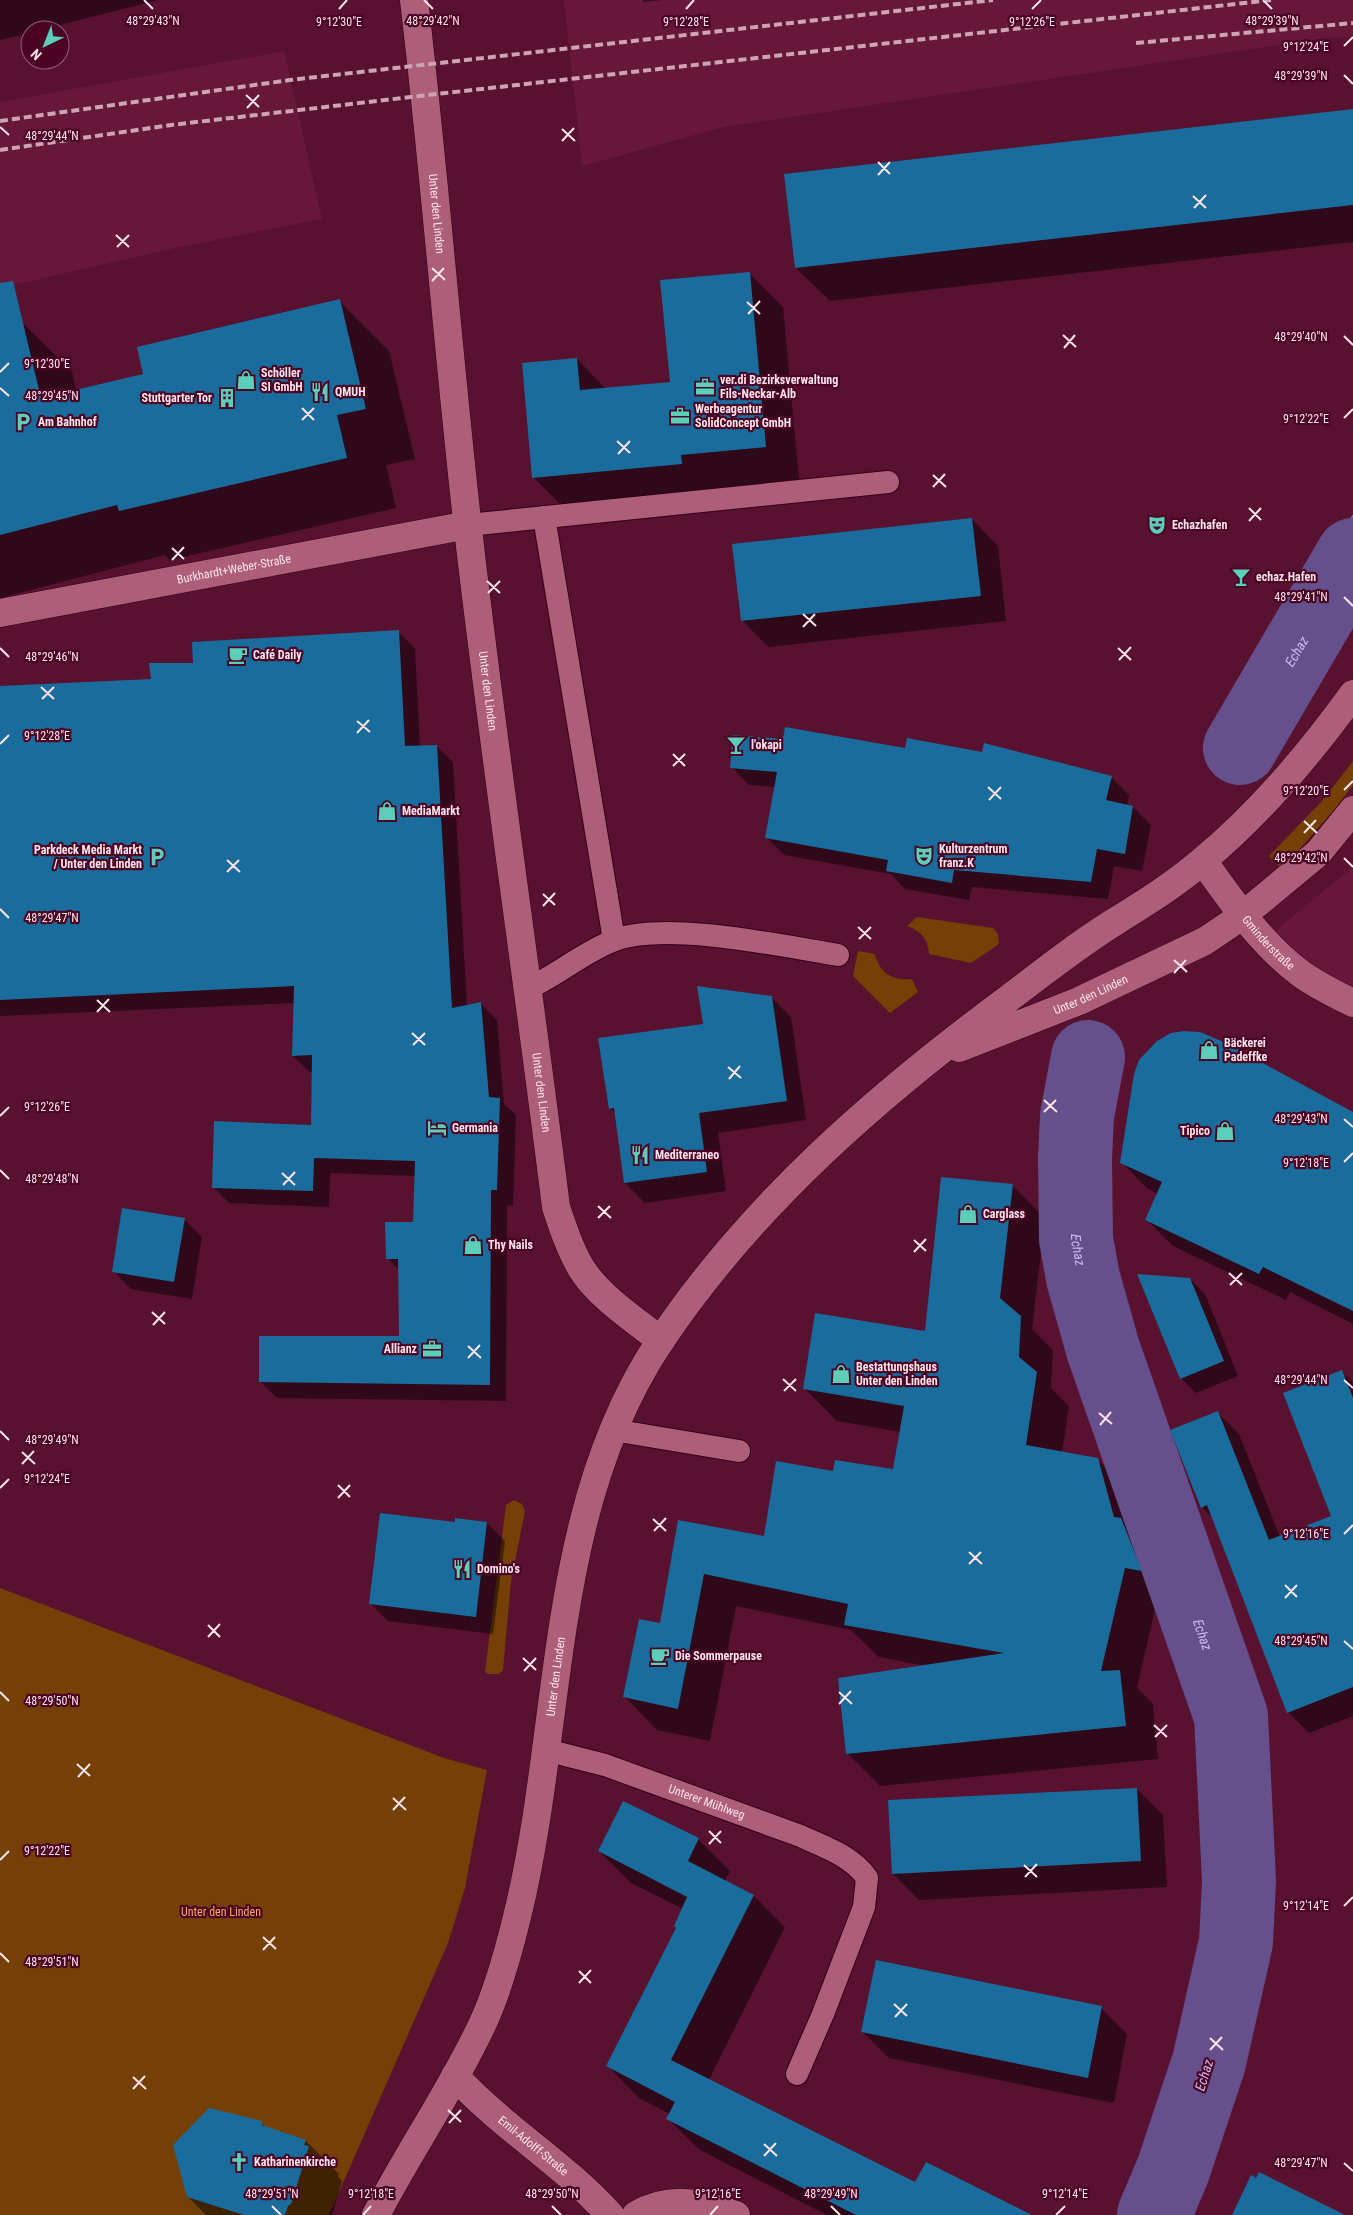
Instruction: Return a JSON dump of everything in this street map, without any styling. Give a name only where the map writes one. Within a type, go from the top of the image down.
[{"type":"street","name":"Unter den Linden","points":[[414,0],[468,525],[511,875],[529,988],[556,1207],[568,1242],[582,1269],[596,1286],[661,1340]]},
{"type":"street","name":"Burkhardt+Weber-Straße","points":[[0,613],[468,525]]},
{"type":"street","name":"Unter den Linden","points":[[376,2215],[483,2023],[499,1982],[520,1905],[546,1750],[570,1579],[587,1508],[614,1430],[637,1379],[661,1340],[732,1249],[798,1176],[853,1122],[1005,1000],[1113,923],[1144,905],[1203,861],[1258,809],[1333,722],[1353,694]]},
{"type":"street","name":"Unter den Linden","points":[[932,1058],[1124,981],[1205,941],[1242,916],[1318,853],[1353,810]]},
{"type":"street","name":"Gminderstraße","points":[[1203,861],[1242,916],[1264,940],[1301,974],[1353,1003]]},
{"type":"street","name":"Emil-Adolff-Straße","points":[[455,2076],[502,2122],[586,2189],[610,2215]]},
{"type":"street","points":[[636,2215],[660,2204],[685,2203],[709,2206],[736,2215]]},
{"type":"lane","points":[[468,525],[888,482]]},
{"type":"lane","points":[[544,517],[614,940]]},
{"type":"lane","points":[[529,988],[554,976],[614,940],[641,935],[689,935],[738,939],[838,955]]},
{"type":"lane","points":[[614,1430],[739,1451]]},
{"type":"lane","name":"Unterer Mühlweg","points":[[546,1750],[605,1765],[798,1835],[823,1846],[860,1867],[867,1878],[864,1907],[823,2014],[797,2074]]},
{"type":"shaded area","points":[[564,0],[1353,0],[1353,37],[1327,38],[724,127],[582,166]]},
{"type":"shaded area","points":[[284,51],[322,219],[171,249],[0,288],[0,102]]},
{"type":"shaded area","points":[[1353,867],[1353,1003],[1264,940]]},
{"type":"green space","points":[[1353,761],[1353,785],[1334,810],[1282,869],[1269,856],[1323,800]]},
{"type":"green space","points":[[917,917],[993,928],[998,934],[999,944],[971,963],[929,954],[923,936],[907,926]]},
{"type":"green space","points":[[858,951],[875,954],[880,967],[888,975],[899,979],[912,979],[918,992],[890,1013],[853,976]]},
{"type":"green space","points":[[514,1500],[522,1504],[525,1511],[511,1581],[503,1670],[499,1674],[488,1674],[485,1672],[506,1505]]},
{"type":"green space","name":"Unter den Linden","points":[[0,1588],[444,1758],[487,1770],[465,1888],[448,1943],[329,2215],[0,2215]]},
{"type":"water","points":[[1353,515],[1353,617],[1283,717],[1255,752],[1216,726],[1265,663]]},
{"type":"building","points":[[1353,109],[1353,205],[795,268],[784,174]]},
{"type":"building","points":[[750,272],[766,447],[681,455],[682,464],[532,478],[522,363],[577,358],[580,390],[670,382],[660,280]]},
{"type":"building","name":"Stuttgarter Tor","points":[[13,281],[41,398],[143,374],[137,347],[340,299],[366,409],[337,415],[347,458],[119,511],[117,505],[0,535],[0,283]]},
{"type":"building","points":[[972,518],[981,596],[741,621],[732,544]]},
{"type":"building","points":[[399,630],[405,746],[437,745],[452,1008],[481,1002],[489,1097],[500,1098],[497,1190],[491,1190],[490,1385],[259,1382],[259,1336],[399,1336],[398,1259],[386,1259],[385,1222],[413,1222],[415,1161],[314,1158],[313,1191],[212,1188],[214,1121],[311,1125],[312,1055],[292,1056],[294,986],[0,1000],[0,686],[151,679],[149,663],[193,663],[192,642]]},
{"type":"building","points":[[785,727],[905,748],[907,738],[982,752],[984,743],[1112,776],[1106,800],[1133,806],[1125,854],[1097,849],[1091,882],[954,870],[952,883],[886,871],[888,860],[765,838],[777,772],[730,768],[733,735],[783,739]]},
{"type":"building","points":[[697,986],[772,996],[787,1101],[699,1113],[707,1172],[624,1183],[614,1108],[609,1109],[598,1038],[703,1024]]},
{"type":"building","points":[[1184,1031],[1200,1032],[1226,1043],[1353,1112],[1353,1311],[1263,1267],[1259,1274],[1145,1220],[1162,1182],[1120,1163],[1134,1074],[1139,1060],[1157,1041],[1171,1033]]},
{"type":"building","points":[[941,1177],[1013,1184],[1000,1298],[1021,1316],[1019,1357],[1037,1372],[1026,1445],[1098,1458],[1114,1517],[1121,1518],[1142,1571],[1125,1568],[1101,1671],[1120,1670],[1126,1726],[846,1754],[838,1678],[1004,1653],[844,1625],[848,1604],[704,1574],[678,1709],[623,1697],[639,1619],[660,1623],[678,1520],[764,1536],[776,1461],[833,1471],[835,1460],[893,1469],[904,1406],[803,1389],[815,1313],[925,1331]]},
{"type":"building","points":[[122,1208],[185,1218],[174,1282],[112,1272]]},
{"type":"building","points":[[1137,1274],[1190,1278],[1224,1361],[1180,1379]]},
{"type":"building","points":[[1342,1370],[1353,1398],[1353,1687],[1287,1713],[1207,1505],[1201,1508],[1170,1430],[1218,1411],[1269,1540],[1331,1516],[1283,1393]]},
{"type":"building","points":[[380,1513],[455,1522],[455,1518],[487,1522],[476,1617],[369,1604]]},
{"type":"building","points":[[1137,1788],[1141,1861],[892,1874],[888,1800]]},
{"type":"building","points":[[623,1801],[699,1838],[688,1861],[754,1895],[671,2060],[915,2182],[926,2162],[1032,2215],[856,2215],[666,2119],[675,2102],[606,2066],[676,1928],[674,1926],[687,1897],[598,1851]]},
{"type":"building","points":[[876,1960],[1102,2006],[1088,2078],[861,2032]]},
{"type":"building","name":"Katharinenkirche","points":[[209,2108],[262,2121],[262,2125],[306,2140],[304,2145],[309,2146],[291,2204],[288,2206],[285,2215],[244,2215],[187,2197],[173,2145]]},
{"type":"building","points":[[1259,2172],[1345,2215],[1232,2215],[1251,2175],[1256,2178]]},
{"type":"waterway","name":"Echaz","points":[[1240,748],[1353,555]]},
{"type":"waterway","name":"Echaz","points":[[1088,1057],[1077,1116],[1075,1158],[1076,1239],[1083,1278],[1103,1349],[1231,1716],[1239,1881],[1236,1942],[1209,2062],[1173,2170],[1154,2215]]},
{"type":"railway","points":[[0,121],[290,80],[993,0]]},
{"type":"railway","points":[[0,150],[171,125],[1271,0]]},
{"type":"railway","points":[[1136,43],[1353,23]]},
{"type":"place","name":"Schöller SI GmbH","points":[[246,380]]},
{"type":"place","name":"ver.di Bezirksverwaltung Fils-Neckar-Alb","points":[[705,387]]},
{"type":"place","name":"QMUH","points":[[320,392]]},
{"type":"place","name":"Stuttgarter Tor","points":[[227,398]]},
{"type":"place","name":"Werbeagentur SolidConcept GmbH","points":[[680,416]]},
{"type":"place","name":"Am Bahnhof","points":[[23,422]]},
{"type":"place","name":"Echazhafen","points":[[1157,525]]},
{"type":"place","name":"echaz.Hafen","points":[[1241,577]]},
{"type":"place","name":"Café Daily","points":[[238,655]]},
{"type":"place","name":"l'okapi","points":[[736,745]]},
{"type":"place","name":"MediaMarkt","points":[[387,811]]},
{"type":"place","name":"Kulturzentrum franz.K","points":[[924,856]]},
{"type":"place","name":"Parkdeck Media Markt / Unter den Linden","points":[[157,857]]},
{"type":"place","name":"Bäckerei Padeffke","points":[[1209,1050]]},
{"type":"place","name":"Germania","points":[[437,1128]]},
{"type":"place","name":"Tipico","points":[[1225,1131]]},
{"type":"place","name":"Mediterraneo","points":[[640,1155]]},
{"type":"place","name":"Carglass","points":[[968,1214]]},
{"type":"place","name":"Thy Nails","points":[[473,1245]]},
{"type":"place","name":"Allianz","points":[[432,1349]]},
{"type":"place","name":"Bestattungshaus Unter den Linden","points":[[841,1374]]},
{"type":"place","name":"Domino's","points":[[462,1569]]},
{"type":"place","name":"Die Sommerpause","points":[[660,1656]]},
{"type":"place","name":"Katharinenkirche","points":[[239,2162]]}]
